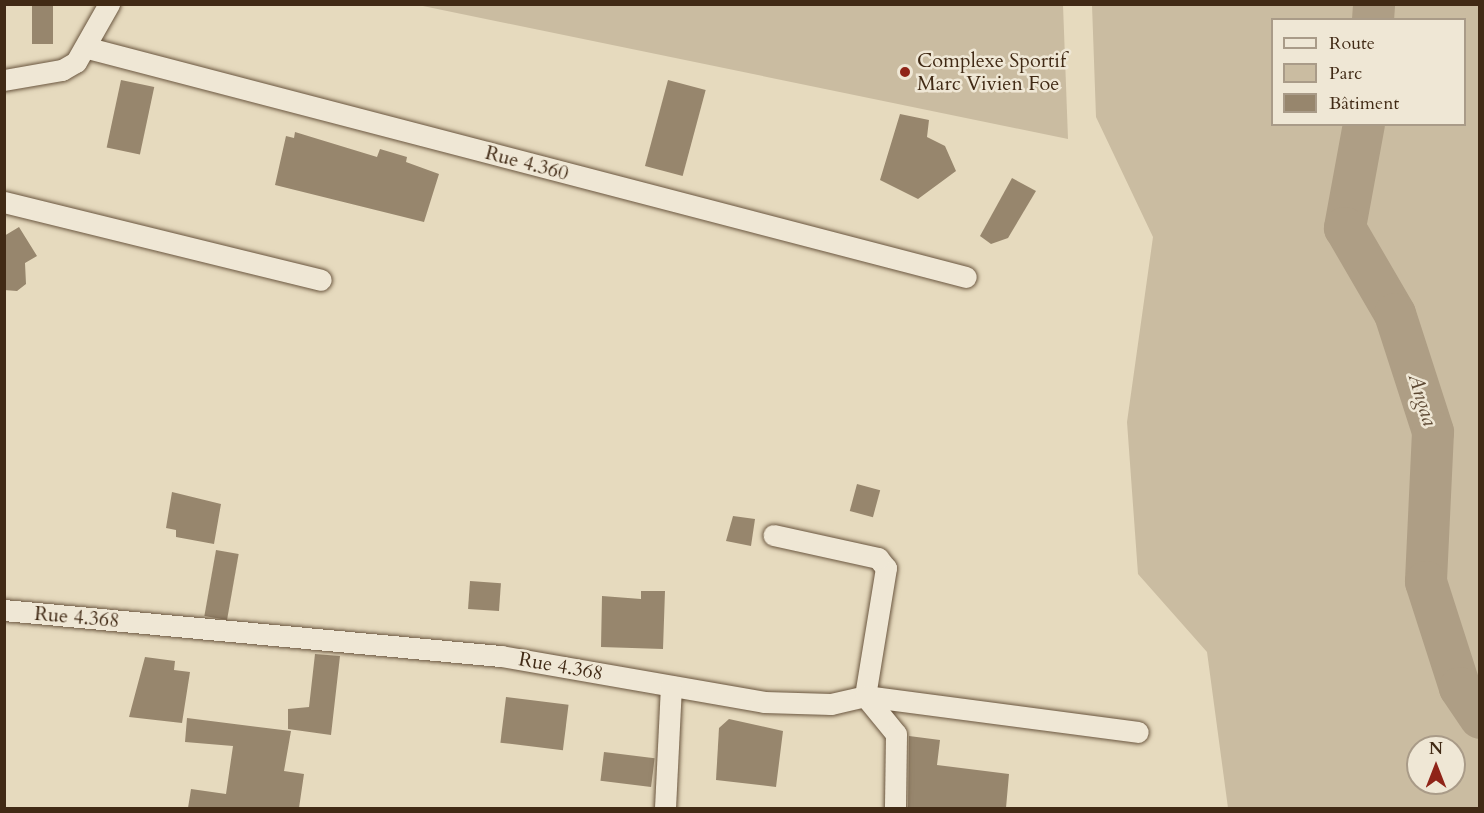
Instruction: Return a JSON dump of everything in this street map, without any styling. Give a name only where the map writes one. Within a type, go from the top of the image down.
[{"type":"street","points":[[4,80],[62,70],[88,48],[109,4]]},
{"type":"street","name":"Rue 4.360","points":[[88,48],[966,277]]},
{"type":"street","points":[[4,202],[321,280]]},
{"type":"street","points":[[773,535],[878,558],[886,568],[865,696],[896,734],[895,808]]},
{"type":"street","name":"Rue 4.368","points":[[4,610],[501,656],[764,702],[831,704],[865,696]]},
{"type":"street","points":[[665,808],[671,686]]},
{"type":"street","points":[[865,696],[1138,732]]},
{"type":"green space","name":"Complexe Sportif Marc Vivien Foe","points":[[418,5],[1063,5],[1068,139]]},
{"type":"green space","points":[[1092,5],[1479,5],[1479,808],[1228,808],[1207,652],[1138,574],[1127,422],[1153,237],[1096,117]]},
{"type":"building","points":[[32,4],[53,4],[53,44],[32,44]]},
{"type":"building","points":[[121,80],[154,87],[140,155],[107,147]]},
{"type":"building","points":[[668,80],[706,90],[683,176],[645,166]]},
{"type":"building","points":[[900,114],[929,120],[927,137],[945,146],[956,171],[918,199],[880,180]]},
{"type":"building","points":[[295,132],[377,157],[380,149],[407,157],[406,162],[439,174],[424,222],[275,185],[286,136],[294,138]]},
{"type":"building","points":[[1012,178],[1036,191],[1008,238],[991,244],[980,236]]},
{"type":"building","points":[[19,227],[37,256],[25,263],[26,284],[17,291],[4,290],[4,236]]},
{"type":"building","points":[[857,484],[880,490],[873,517],[850,511]]},
{"type":"building","points":[[172,492],[221,504],[214,544],[176,537],[176,530],[166,528]]},
{"type":"building","points":[[733,516],[755,519],[751,546],[726,541]]},
{"type":"building","points":[[216,550],[239,554],[227,620],[204,616]]},
{"type":"building","points":[[470,581],[501,583],[499,611],[468,609]]},
{"type":"building","points":[[641,591],[665,591],[663,649],[601,647],[602,596],[641,599]]},
{"type":"building","points":[[315,654],[340,656],[331,735],[288,729],[288,709],[309,707]]},
{"type":"building","points":[[145,657],[175,661],[174,670],[190,672],[182,723],[129,717]]},
{"type":"building","points":[[506,697],[569,705],[563,750],[500,743]]},
{"type":"building","points":[[187,718],[291,731],[284,771],[304,774],[299,808],[188,808],[191,789],[226,794],[233,746],[185,742]]},
{"type":"building","points":[[729,719],[783,731],[776,787],[716,780],[719,728]]},
{"type":"building","points":[[909,736],[940,740],[937,765],[1009,774],[1006,808],[908,808]]},
{"type":"building","points":[[604,752],[655,758],[651,787],[600,781]]},
{"type":"waterway","name":"Angaa","points":[[1373,18],[1374,4]]},
{"type":"waterway","name":"Angaa","points":[[1364,126],[1345,228],[1395,314],[1433,432],[1426,582],[1460,688],[1480,718]]},
{"type":"place","name":"Complexe Sportif Marc Vivien Foe","points":[[905,72]]}]
